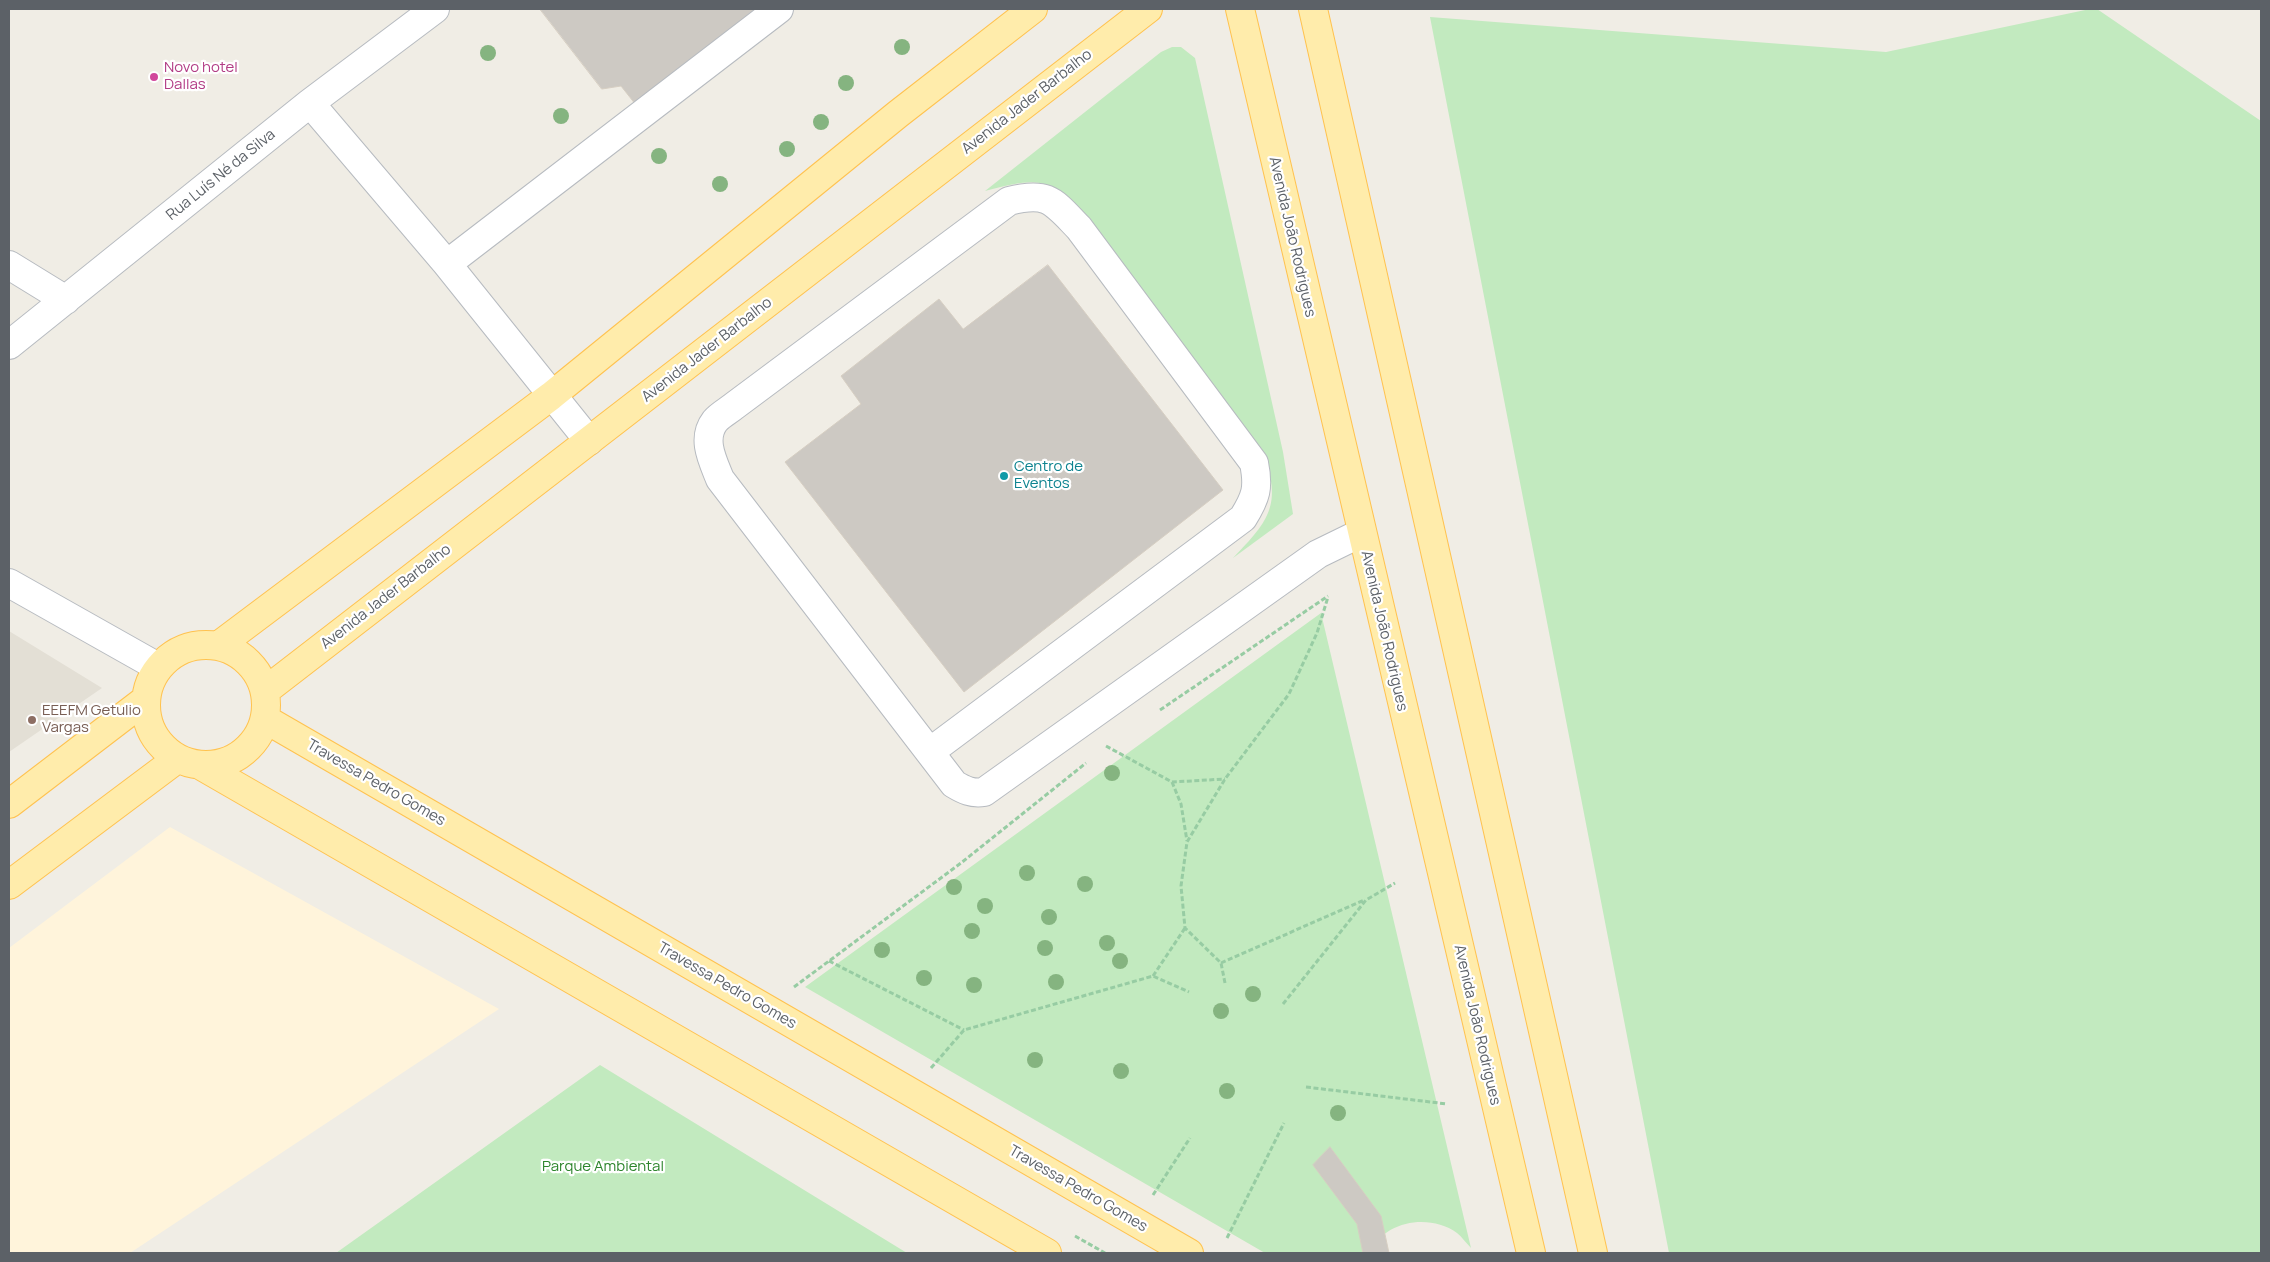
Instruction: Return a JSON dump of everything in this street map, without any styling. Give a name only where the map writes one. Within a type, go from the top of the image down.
[{"type":"main road","points":[[218,646],[551,396],[898,114],[1034,9]]},
{"type":"main road","name":"Avenida Jader Barbalho","points":[[265,691],[1148,9]]},
{"type":"main road","name":"Avenida João Rodrigues","points":[[1240,9],[1361,533],[1531,1253]]},
{"type":"main road","points":[[1313,9],[1593,1253]]},
{"type":"main road","points":[[9,885],[189,762],[218,764],[248,749],[258,735],[265,719],[265,691],[259,675],[235,651],[202,644],[184,648],[170,656],[158,668],[149,683],[145,700],[146,718],[152,734],[163,748],[189,762],[1046,1253]]},
{"type":"main road","points":[[9,804],[145,700]]},
{"type":"main road","name":"Travessa Pedro Gomes","points":[[265,719],[1189,1253]]},
{"type":"street","name":"Rua Luís Né da Silva","points":[[9,345],[310,103],[435,9]]},
{"type":"street","points":[[447,264],[779,9]]},
{"type":"street","points":[[310,103],[447,264],[589,441]]},
{"type":"street","points":[[931,751],[1224,534],[1243,518],[1255,500],[1258,481],[1254,463],[1079,228],[1053,202],[1037,196],[1009,200],[734,406],[715,421],[708,434],[711,457],[720,479],[931,751],[954,784],[965,791],[984,792],[1318,554],[1361,533]]},
{"type":"street","points":[[9,265],[66,300]]},
{"type":"street","points":[[9,583],[158,668]]},
{"type":"path","points":[[1155,713],[1328,596],[1317,633],[1289,694],[1225,779],[1188,842]]},
{"type":"path","points":[[1098,752],[1114,741]]},
{"type":"path","points":[[1106,746],[1172,782],[1225,779]]},
{"type":"path","points":[[791,989],[961,863],[1091,758]]},
{"type":"path","points":[[1153,976],[1185,928],[1181,886],[1188,842],[1181,804],[1172,782]]},
{"type":"path","points":[[1220,962],[1366,900],[1395,883]]},
{"type":"path","points":[[1283,1004],[1366,900]]},
{"type":"path","points":[[1185,928],[1220,962],[1225,983]]},
{"type":"path","points":[[829,961],[964,1030]]},
{"type":"path","points":[[930,1068],[964,1030],[1153,976],[1189,992]]},
{"type":"path","points":[[1306,1087],[1447,1104]]},
{"type":"path","points":[[1227,1238],[1284,1124]]},
{"type":"path","points":[[1153,1195],[1190,1138]]},
{"type":"shaded area","name":"EEEFM Getulio Vargas","points":[[9,631],[102,688],[9,752]]},
{"type":"shaded area","points":[[170,827],[499,1009],[130,1253],[9,1253],[9,948]]},
{"type":"green space","points":[[2097,9],[2261,121],[2261,1253],[1669,1253],[1430,17],[1886,52]]},
{"type":"green space","points":[[1172,47],[1181,47],[1195,58],[1283,452],[1293,514],[1233,558],[1256,532],[1270,509],[1272,497],[1271,483],[1268,467],[1261,448],[1089,223],[1064,197],[1044,184],[1034,182],[985,191],[1161,52]]},
{"type":"green space","points":[[1321,613],[1471,1248],[1457,1233],[1446,1227],[1434,1223],[1421,1222],[1396,1227],[1376,1242],[1369,1253],[1265,1253],[805,987]]},
{"type":"green space","name":"Parque Ambiental","points":[[600,1065],[907,1253],[336,1253]]},
{"type":"building","points":[[540,9],[760,9],[636,105],[621,86],[602,89]]},
{"type":"building","name":"Centro de Eventos","points":[[1048,265],[1223,490],[964,692],[785,462],[861,404],[841,376],[939,299],[963,329]]},
{"type":"building","points":[[1330,1147],[1381,1216],[1389,1253],[1363,1253],[1357,1224],[1313,1165]]},
{"type":"place","name":"Novo hotel Dallas","points":[[154,77]]},
{"type":"place","name":"Centro de Eventos","points":[[1004,476]]},
{"type":"place","name":"EEEFM Getulio Vargas","points":[[32,720]]}]
